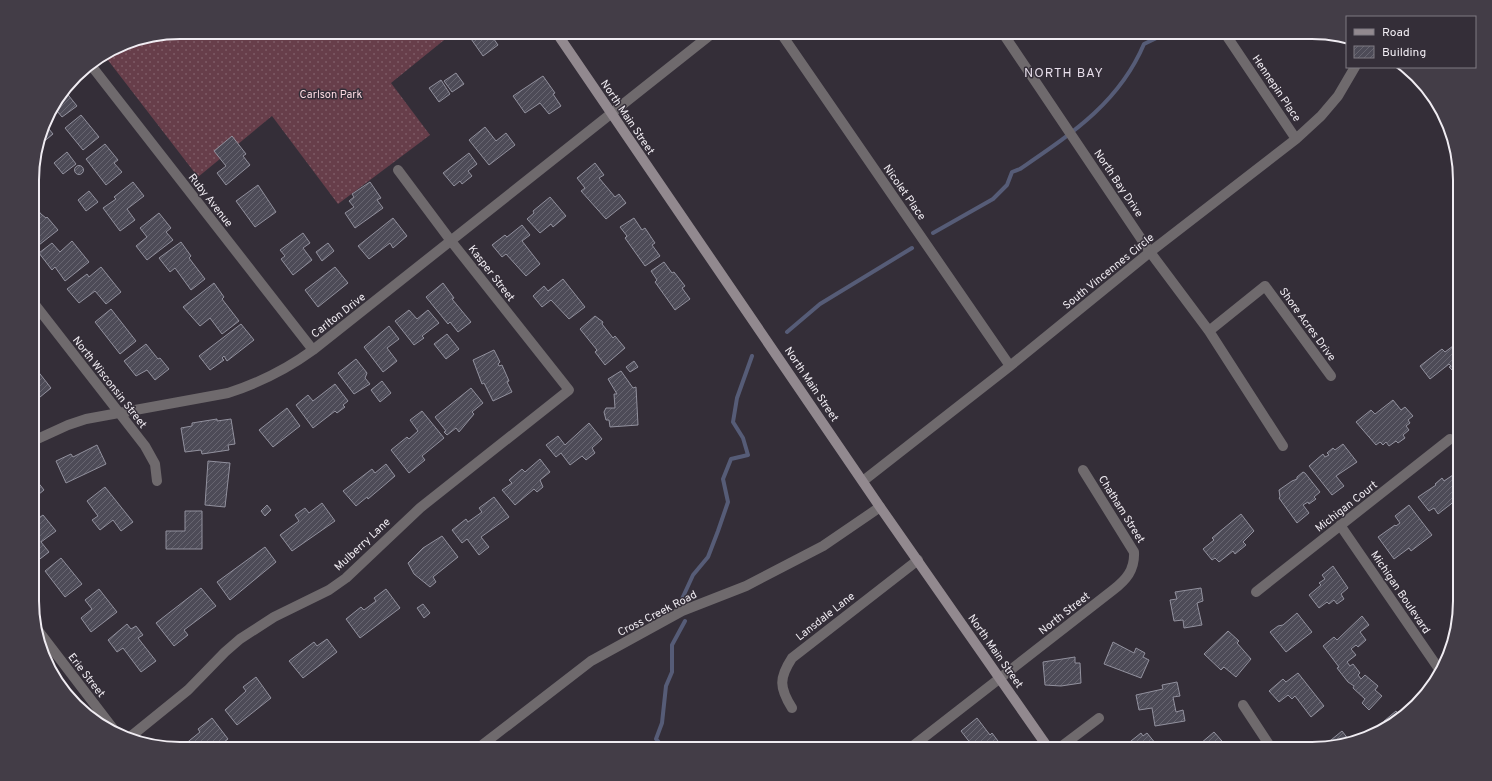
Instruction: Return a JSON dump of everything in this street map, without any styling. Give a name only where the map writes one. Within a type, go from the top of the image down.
[{"type":"main road","name":"North Main Street","points":[[561,39],[775,350],[880,507],[1044,742]]},
{"type":"street","name":"Carlton Drive","points":[[39,438],[68,424],[119,412],[208,397],[247,387],[284,370],[313,350],[705,39]]},
{"type":"street","name":"Nicolet Place","points":[[785,39],[1010,366]]},
{"type":"street","name":"North Bay Drive","points":[[1007,39],[1150,252],[1209,331],[1284,446]]},
{"type":"street","name":"Hennepin Place","points":[[1229,39],[1296,139]]},
{"type":"street","name":"Ruby Avenue","points":[[93,68],[313,350]]},
{"type":"street","name":"South Vincennes Circle","points":[[863,481],[1010,366],[1150,252],[1296,139],[1321,116],[1338,96],[1354,68]]},
{"type":"street","name":"Kasper Street","points":[[398,170],[451,241],[569,390]]},
{"type":"street","name":"Shore Acres Drive","points":[[1209,331],[1265,286],[1331,376]]},
{"type":"street","name":"North Wisconsin Street","points":[[39,310],[145,446],[155,464],[157,481]]},
{"type":"street","name":"Mulberry Lane","points":[[134,735],[188,690],[225,652],[240,639],[274,617],[329,590],[346,578],[420,508],[569,390]]},
{"type":"street","name":"Michigan Court","points":[[1256,592],[1450,439]]},
{"type":"street","name":"Chatham Street","points":[[1084,470],[1132,548],[1135,561]]},
{"type":"street","name":"Cross Creek Road","points":[[486,742],[591,661],[682,611],[746,586],[823,546],[880,507]]},
{"type":"street","name":"Michigan Boulevard","points":[[1340,525],[1437,667]]},
{"type":"street","name":"Lansdale Lane","points":[[792,708],[784,695],[781,682],[784,670],[792,658],[918,560]]},
{"type":"street","name":"North Street","points":[[918,742],[1123,582],[1130,574],[1135,561]]},
{"type":"street","name":"Erie Street","points":[[44,638],[109,723]]},
{"type":"street","points":[[1243,705],[1267,742]]},
{"type":"street","points":[[1067,742],[1098,718]]},
{"type":"green space","name":"Carlson Park","points":[[170,39],[445,39],[391,83],[430,135],[338,204],[272,116],[198,177],[107,59],[134,46]]},
{"type":"building","points":[[471,39],[494,39],[498,45],[483,56]]},
{"type":"building","points":[[456,73],[464,84],[452,92],[444,81]]},
{"type":"building","points":[[543,76],[555,93],[553,94],[561,106],[549,114],[540,103],[525,113],[513,96]]},
{"type":"building","points":[[441,80],[450,94],[439,102],[429,88]]},
{"type":"building","points":[[68,94],[77,106],[62,117],[57,111]]},
{"type":"building","points":[[81,115],[99,137],[83,150],[65,128]]},
{"type":"building","points":[[485,127],[496,141],[506,133],[515,145],[489,165],[469,140]]},
{"type":"building","points":[[49,129],[53,134],[44,141]]},
{"type":"building","points":[[232,136],[246,154],[243,156],[250,165],[226,185],[217,173],[226,166],[214,151]]},
{"type":"building","points":[[105,144],[118,160],[114,163],[122,172],[106,185],[86,159]]},
{"type":"building","points":[[67,152],[76,164],[63,174],[54,163]]},
{"type":"building","points":[[469,153],[477,164],[468,171],[472,176],[462,184],[460,181],[454,186],[443,173]]},
{"type":"building","points":[[595,163],[604,175],[599,178],[615,197],[619,194],[626,203],[606,219],[581,191],[585,188],[577,178]]},
{"type":"building","points":[[77,166],[81,166],[83,170],[81,174],[77,174],[75,172],[75,168]]},
{"type":"building","points":[[133,182],[144,196],[127,209],[135,220],[120,231],[103,208],[116,199],[114,197]]},
{"type":"building","points":[[370,182],[381,198],[377,200],[383,208],[355,228],[345,213],[354,207],[349,201],[354,197],[352,194]]},
{"type":"building","points":[[258,185],[276,212],[255,227],[236,201]]},
{"type":"building","points":[[89,191],[98,202],[86,211],[78,200]]},
{"type":"building","points":[[550,197],[566,216],[553,227],[551,224],[540,233],[527,219],[534,213],[533,211]]},
{"type":"building","points":[[39,212],[46,218],[47,217],[58,230],[39,245]]},
{"type":"building","points":[[159,213],[171,228],[166,232],[173,240],[147,260],[136,246],[147,237],[140,228]]},
{"type":"building","points":[[393,218],[407,236],[393,248],[390,243],[369,259],[358,246]]},
{"type":"building","points":[[634,218],[642,230],[645,228],[655,243],[652,245],[660,256],[645,266],[625,238],[627,236],[620,227]]},
{"type":"building","points":[[522,225],[530,235],[522,241],[540,264],[526,276],[506,254],[502,257],[492,245],[505,235],[507,237]]},
{"type":"building","points":[[303,233],[310,243],[303,248],[312,260],[293,275],[281,259],[285,256],[280,250]]},
{"type":"building","points":[[72,241],[89,262],[65,281],[55,267],[52,270],[39,253],[52,243],[60,252]]},
{"type":"building","points":[[181,242],[191,256],[189,258],[205,279],[191,290],[175,268],[170,272],[159,258]]},
{"type":"building","points":[[328,243],[334,251],[322,261],[316,252]]},
{"type":"building","points":[[664,262],[672,273],[674,272],[685,286],[682,288],[690,299],[675,310],[655,282],[657,280],[651,271]]},
{"type":"building","points":[[101,267],[121,292],[106,304],[95,291],[79,303],[67,289],[87,274],[89,277]]},
{"type":"building","points":[[335,267],[348,283],[318,307],[305,290]]},
{"type":"building","points":[[563,279],[585,307],[569,319],[551,300],[542,307],[533,296],[544,286],[548,291]]},
{"type":"building","points":[[214,283],[224,297],[222,299],[239,321],[222,334],[210,318],[200,326],[183,307]]},
{"type":"building","points":[[443,283],[454,298],[452,299],[471,322],[458,332],[450,322],[448,324],[426,297]]},
{"type":"building","points":[[111,309],[136,341],[120,354],[95,322]]},
{"type":"building","points":[[409,310],[417,319],[428,310],[439,323],[422,336],[424,338],[414,345],[395,321]]},
{"type":"building","points":[[595,316],[603,322],[602,324],[613,338],[615,336],[625,348],[605,365],[595,352],[597,350],[580,329]]},
{"type":"building","points":[[241,324],[254,340],[227,361],[224,356],[222,358],[224,360],[210,370],[199,356]]},
{"type":"building","points":[[389,326],[399,339],[387,348],[397,361],[383,372],[364,347]]},
{"type":"building","points":[[447,334],[459,349],[446,359],[434,344]]},
{"type":"building","points":[[146,344],[158,359],[160,358],[169,369],[155,380],[147,370],[136,376],[124,361]]},
{"type":"building","points":[[1453,346],[1453,371],[1449,367],[1451,366],[1449,364],[1430,379],[1420,366],[1442,349],[1445,352]]},
{"type":"building","points":[[494,350],[500,362],[498,364],[499,366],[502,365],[509,381],[507,382],[512,392],[493,401],[484,383],[482,384],[473,360]]},
{"type":"building","points":[[356,359],[367,373],[365,378],[370,384],[354,394],[338,373]]},
{"type":"building","points":[[634,361],[638,367],[630,372],[626,367]]},
{"type":"building","points":[[621,371],[633,388],[636,387],[638,425],[610,427],[609,420],[606,420],[604,412],[606,408],[615,408],[614,394],[617,394],[608,379]]},
{"type":"building","points":[[39,373],[51,388],[39,398]]},
{"type":"building","points":[[382,381],[391,393],[380,402],[371,390]]},
{"type":"building","points":[[335,384],[348,401],[343,405],[345,407],[337,413],[335,411],[313,428],[296,405],[308,395],[313,401]]},
{"type":"building","points":[[471,388],[483,403],[472,412],[474,414],[459,432],[456,428],[447,435],[444,432],[446,431],[435,417]]},
{"type":"building","points":[[1393,400],[1401,410],[1405,407],[1413,416],[1408,420],[1410,423],[1406,426],[1409,430],[1403,435],[1405,438],[1398,443],[1396,441],[1389,446],[1386,442],[1383,445],[1380,442],[1376,445],[1356,422],[1371,410],[1375,414]]},
{"type":"building","points":[[287,408],[300,426],[273,447],[259,430]]},
{"type":"building","points":[[422,411],[444,438],[422,456],[425,460],[409,473],[391,450],[407,437],[409,439],[418,431],[410,420]]},
{"type":"building","points":[[217,419],[217,421],[231,419],[235,444],[228,445],[229,450],[202,454],[201,450],[185,452],[181,428],[192,426],[192,423]]},
{"type":"building","points":[[589,423],[602,439],[592,448],[595,453],[586,460],[582,456],[570,465],[561,453],[556,457],[546,445],[558,436],[565,445]]},
{"type":"building","points":[[1343,444],[1357,462],[1336,476],[1344,486],[1332,495],[1309,466],[1323,454],[1325,457],[1329,455],[1327,453],[1333,448],[1335,450]]},
{"type":"building","points":[[97,445],[106,464],[66,483],[56,461],[71,454],[73,457]]},
{"type":"building","points":[[540,459],[550,472],[540,480],[543,487],[537,492],[534,489],[515,505],[502,490],[512,483],[509,480],[522,469],[525,472]]},
{"type":"building","points":[[208,461],[230,463],[225,507],[205,505]]},
{"type":"building","points":[[386,464],[395,476],[368,499],[367,497],[356,506],[343,491],[372,469],[375,473]]},
{"type":"building","points":[[1303,472],[1320,492],[1314,497],[1316,499],[1309,504],[1308,502],[1303,505],[1309,513],[1297,523],[1279,498],[1279,490],[1297,479],[1297,477]]},
{"type":"building","points":[[1453,475],[1453,502],[1438,514],[1434,508],[1429,511],[1418,497],[1436,485],[1435,484],[1442,478],[1444,481]]},
{"type":"building","points":[[39,484],[44,490],[39,494]]},
{"type":"building","points":[[105,487],[133,522],[121,531],[113,520],[100,530],[92,520],[98,516],[87,501]]},
{"type":"building","points":[[494,497],[509,517],[481,537],[489,547],[479,555],[467,539],[462,543],[452,530],[466,519],[468,522],[482,512],[479,508]]},
{"type":"building","points":[[322,503],[335,521],[292,551],[280,535],[299,521],[295,515],[305,508],[309,513]]},
{"type":"building","points":[[267,505],[271,510],[265,516],[261,511]]},
{"type":"building","points":[[1409,505],[1432,535],[1411,551],[1409,548],[1394,559],[1378,537],[1400,523],[1395,516]]},
{"type":"building","points":[[185,511],[202,511],[202,549],[166,549],[166,531],[185,531]]},
{"type":"building","points":[[1241,514],[1254,531],[1243,542],[1246,545],[1235,554],[1233,551],[1219,562],[1215,558],[1212,560],[1203,549],[1214,540],[1212,538]]},
{"type":"building","points":[[43,515],[56,531],[41,542],[49,552],[39,560],[39,518]]},
{"type":"building","points":[[442,536],[458,557],[433,577],[436,582],[430,587],[414,574],[408,563],[423,548]]},
{"type":"building","points":[[265,547],[276,562],[230,600],[217,582]]},
{"type":"building","points":[[61,558],[82,584],[65,597],[45,571]]},
{"type":"building","points":[[1333,566],[1348,588],[1341,594],[1344,599],[1337,604],[1334,600],[1329,604],[1327,602],[1319,608],[1309,595],[1321,585],[1319,583],[1325,579],[1322,575]]},
{"type":"building","points":[[201,588],[216,606],[184,630],[188,635],[174,646],[156,623]]},
{"type":"building","points":[[1201,588],[1203,601],[1197,603],[1202,625],[1184,628],[1183,620],[1174,621],[1170,600],[1177,599],[1175,592]]},
{"type":"building","points":[[99,589],[117,612],[91,632],[81,618],[92,609],[85,600]]},
{"type":"building","points":[[386,589],[400,608],[360,638],[346,619],[361,607],[364,610],[376,601],[374,598]]},
{"type":"building","points":[[423,604],[430,613],[424,618],[417,608]]},
{"type":"building","points":[[1297,613],[1312,632],[1286,652],[1270,632],[1278,626],[1283,625]]},
{"type":"building","points":[[1362,616],[1369,625],[1360,632],[1366,640],[1358,647],[1356,645],[1351,649],[1356,655],[1347,662],[1350,666],[1353,664],[1360,673],[1358,675],[1361,679],[1365,675],[1378,686],[1375,690],[1382,696],[1369,710],[1362,703],[1365,699],[1353,688],[1354,686],[1348,682],[1323,646],[1334,637],[1337,640]]},
{"type":"building","points":[[127,624],[131,629],[136,626],[143,635],[138,638],[156,661],[141,672],[123,648],[117,652],[108,640]]},
{"type":"building","points":[[1228,631],[1239,641],[1237,643],[1251,659],[1236,677],[1224,667],[1221,670],[1204,654]]},
{"type":"building","points":[[327,639],[337,652],[303,678],[289,661],[314,642],[317,646]]},
{"type":"building","points":[[1113,642],[1134,653],[1136,648],[1145,653],[1143,657],[1149,660],[1141,678],[1104,664]]},
{"type":"building","points":[[1075,657],[1075,663],[1080,663],[1081,683],[1061,686],[1045,685],[1043,662]]},
{"type":"building","points":[[1298,673],[1324,706],[1311,717],[1295,696],[1292,699],[1288,695],[1279,702],[1269,691],[1283,679],[1286,682]]},
{"type":"building","points":[[256,677],[271,698],[237,725],[225,710],[246,691],[243,687]]},
{"type":"building","points":[[1177,682],[1180,696],[1173,697],[1176,712],[1183,710],[1185,721],[1155,726],[1152,708],[1139,710],[1136,695],[1163,689],[1162,685]]},
{"type":"building","points":[[1396,711],[1398,713],[1385,722],[1384,721]]},
{"type":"building","points":[[212,718],[228,739],[224,742],[188,742],[200,732],[198,729]]},
{"type":"building","points":[[977,718],[990,735],[992,733],[999,742],[970,742],[961,731]]},
{"type":"building","points":[[1342,731],[1347,737],[1331,741],[1330,741]]},
{"type":"building","points":[[1214,732],[1223,742],[1202,742]]},
{"type":"building","points":[[1141,733],[1143,736],[1147,733],[1154,742],[1130,742]]},
{"type":"waterway","points":[[933,233],[993,199],[1007,185],[1012,172],[1020,169],[1092,116],[1121,84],[1134,65],[1144,44],[1154,39]]},
{"type":"waterway","points":[[787,332],[820,304],[912,248]]},
{"type":"waterway","points":[[682,599],[693,575],[708,557],[718,531],[728,502],[723,479],[731,459],[748,455],[743,438],[733,422],[737,398],[752,356]]},
{"type":"waterway","points":[[659,742],[656,739],[662,723],[666,686],[672,672],[672,645],[685,621]]},
{"type":"district","name":"NORTH BAY","points":[[1064,72]]}]
